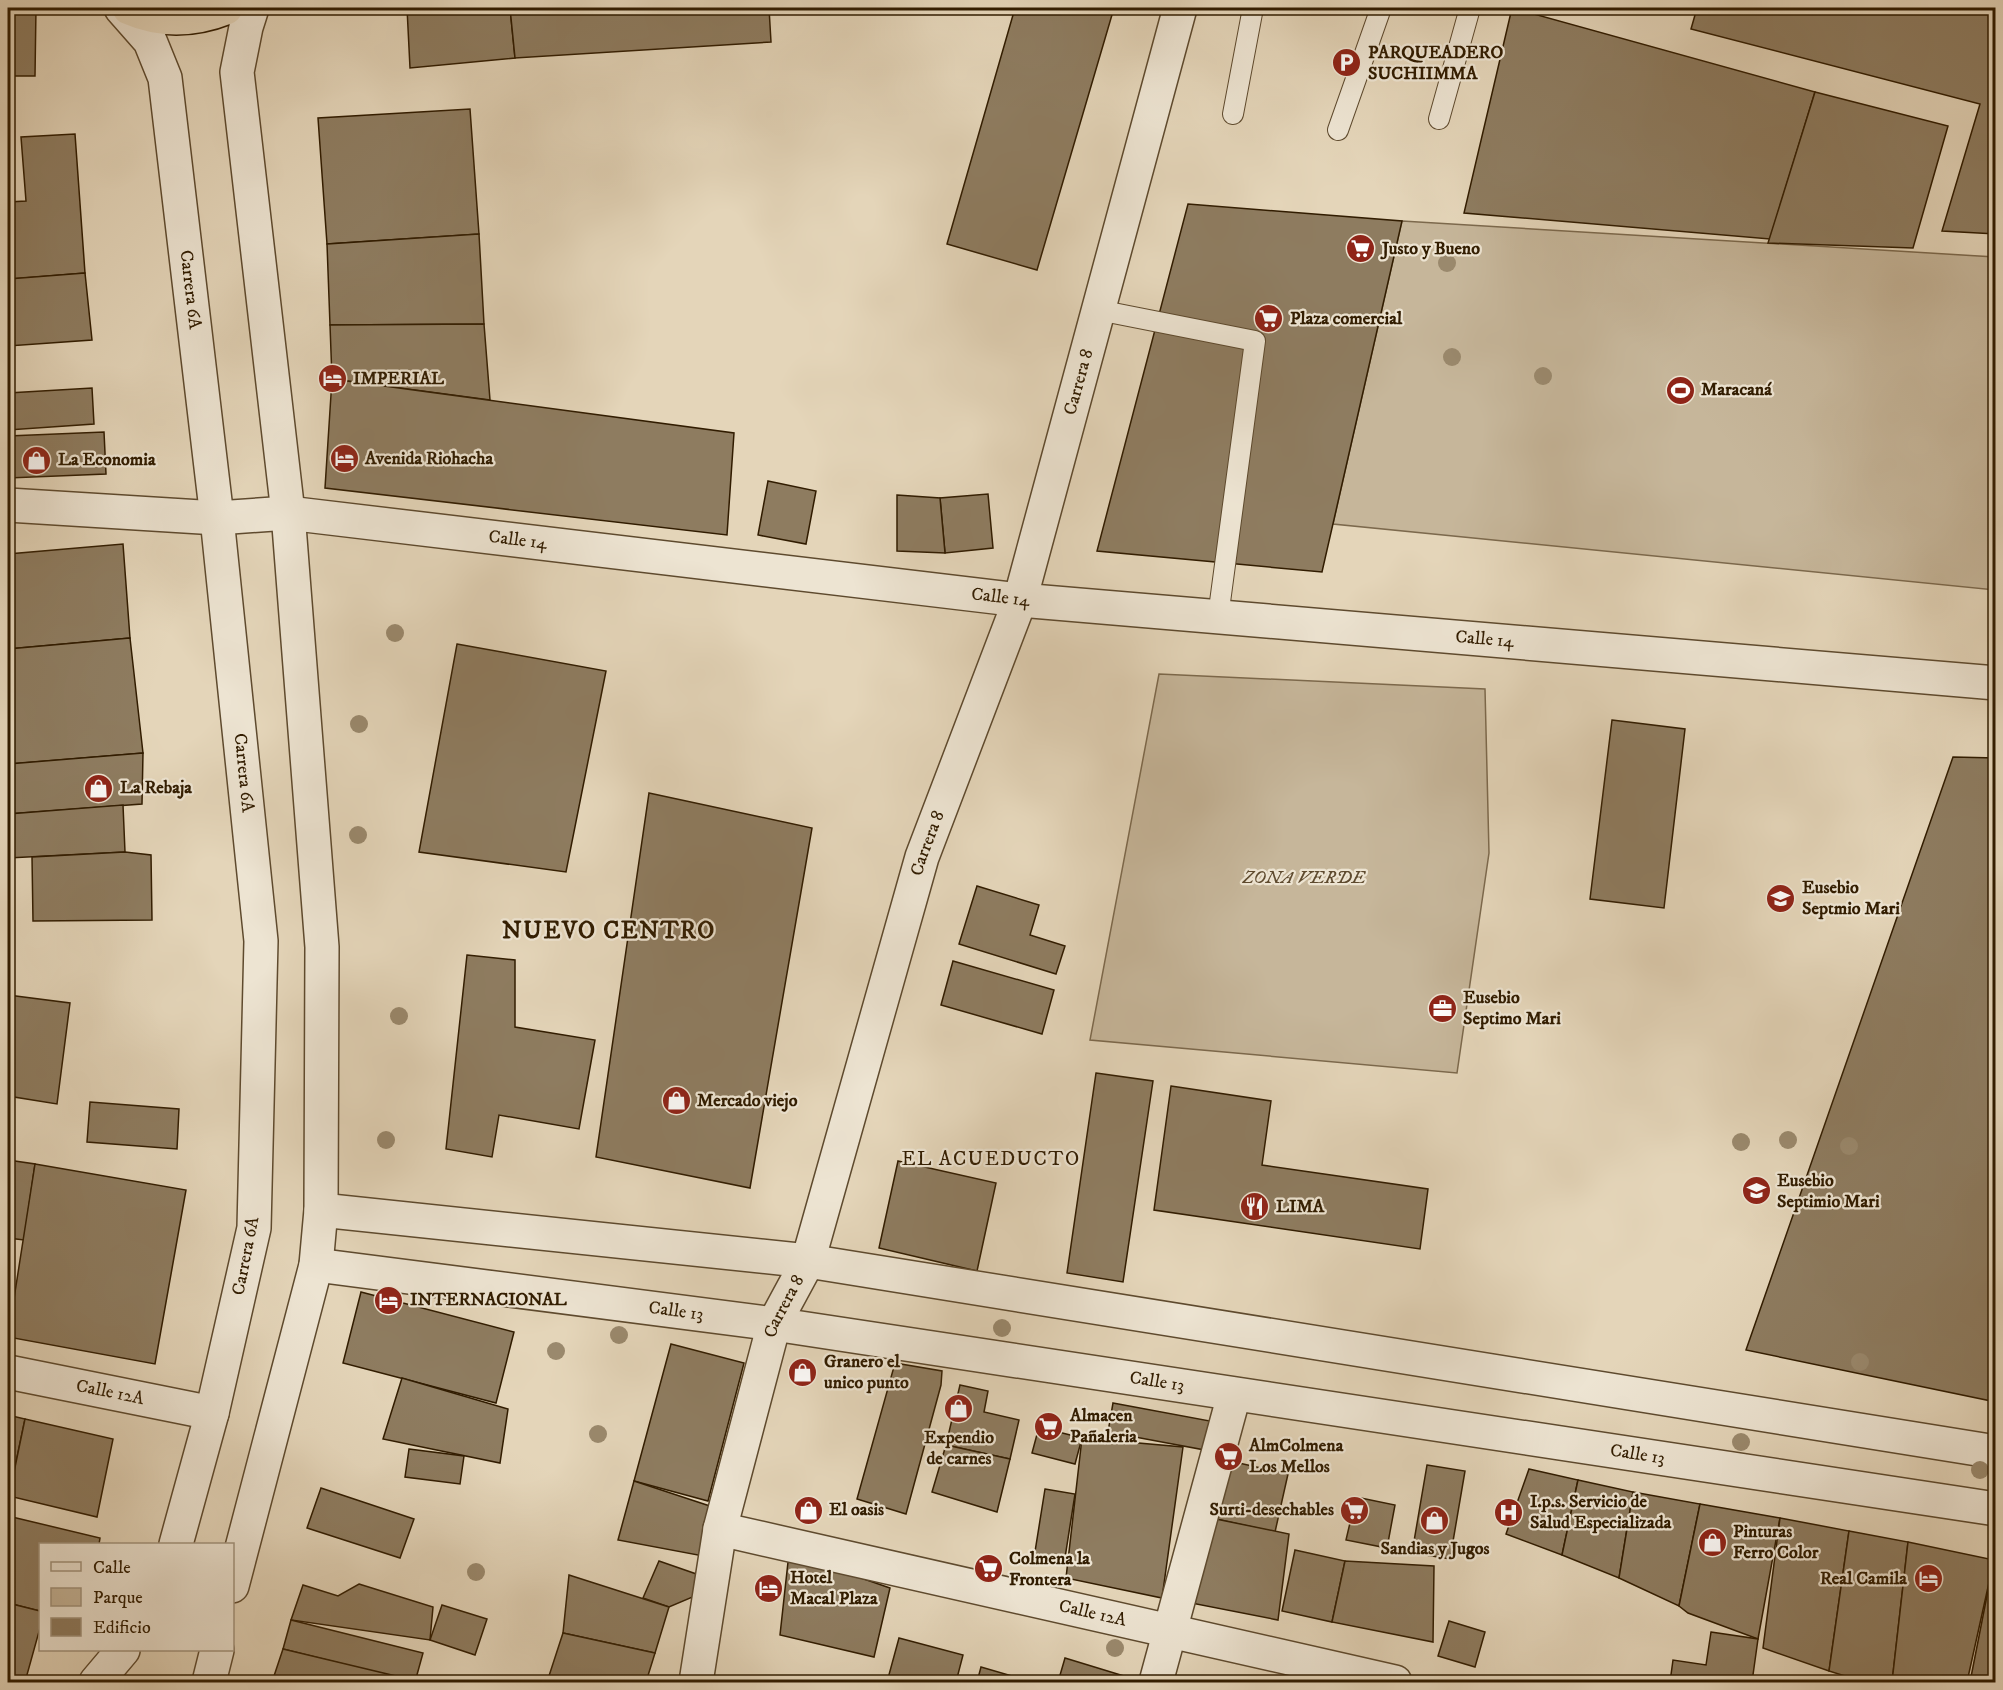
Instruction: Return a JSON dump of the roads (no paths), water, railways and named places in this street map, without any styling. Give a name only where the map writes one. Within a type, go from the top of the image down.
[{"type":"highway","points":[[129,8],[144,15],[176,20],[207,15],[226,8]]},
{"type":"street","name":"Carrera 6A","points":[[120,8],[150,41],[165,78],[217,518],[261,940],[254,1228],[212,1413],[177,1543]]},
{"type":"street","points":[[235,1575],[316,1265],[321,1210],[322,947],[288,513],[237,72],[252,8]]},
{"type":"street","name":"Carrera 8","points":[[696,1683],[720,1529],[774,1324],[808,1261],[922,857],[1020,600],[1180,8]]},
{"type":"street","name":"Calle 14","points":[[8,505],[217,518],[288,513],[1020,600],[1995,683]]},
{"type":"street","points":[[321,1210],[808,1261],[1995,1452]]},
{"type":"street","name":"Calle 13","points":[[316,1265],[774,1324],[1995,1509]]},
{"type":"street","name":"Calle 12A","points":[[8,1372],[212,1413]]},
{"type":"street","points":[[1156,1683],[1234,1395]]},
{"type":"street","name":"Calle 12A","points":[[720,1529],[1395,1683]]},
{"type":"street","points":[[96,1683],[122,1651]]},
{"type":"street","points":[[209,1683],[217,1651]]},
{"type":"lane","points":[[1233,114],[1253,8]]},
{"type":"lane","points":[[1338,130],[1381,8]]},
{"type":"lane","points":[[1439,119],[1470,8]]},
{"type":"lane","points":[[1098,310],[1255,341],[1218,617]]},
{"type":"place","name":"PARQUEADERO SUCHIIMMA","points":[[1347,63]]},
{"type":"place","name":"Justo y Bueno","points":[[1361,249]]},
{"type":"place","name":"Plaza comercial","points":[[1269,319]]},
{"type":"place","name":"IMPERIAL","points":[[332,379]]},
{"type":"place","name":"Maracaná","points":[[1680,390]]},
{"type":"place","name":"Avenida Riohacha","points":[[344,459]]},
{"type":"place","name":"La Economia","points":[[37,460]]},
{"type":"place","name":"La Rebaja","points":[[99,788]]},
{"type":"place","name":"Eusebio Septmio Mari","points":[[1781,898]]},
{"type":"place","name":"Eusebio Septimo Mari","points":[[1442,1008]]},
{"type":"place","name":"Mercado viejo","points":[[676,1101]]},
{"type":"place","name":"Eusebio Septimio Mari","points":[[1756,1191]]},
{"type":"place","name":"LIMA","points":[[1255,1207]]},
{"type":"place","name":"INTERNACIONAL","points":[[389,1300]]},
{"type":"place","name":"Granero el unico punto","points":[[803,1372]]},
{"type":"place","name":"Expendio de carnes","points":[[959,1409]]},
{"type":"place","name":"Almacen Pañaleria","points":[[1049,1426]]},
{"type":"place","name":"AlmColmena Los Mellos","points":[[1228,1456]]},
{"type":"place","name":"El oasis","points":[[808,1510]]},
{"type":"place","name":"Surti-desechables","points":[[1355,1510]]},
{"type":"place","name":"I.p.s. Servicio de Salud Especializada","points":[[1509,1512]]},
{"type":"place","name":"Sandias y Jugos","points":[[1435,1520]]},
{"type":"place","name":"Pinturas Ferro Color","points":[[1712,1542]]},
{"type":"place","name":"Colmena la Frontera","points":[[988,1569]]},
{"type":"place","name":"Real Camila","points":[[1928,1579]]},
{"type":"place","name":"Hotel Macal Plaza","points":[[769,1588]]},
{"type":"district","name":"NUEVO CENTRO","points":[[609,931]]},
{"type":"district","name":"EL ACUEDUCTO","points":[[991,1159]]},
{"type":"park label","name":"ZONA VERDE","points":[[1304,878]]}]
